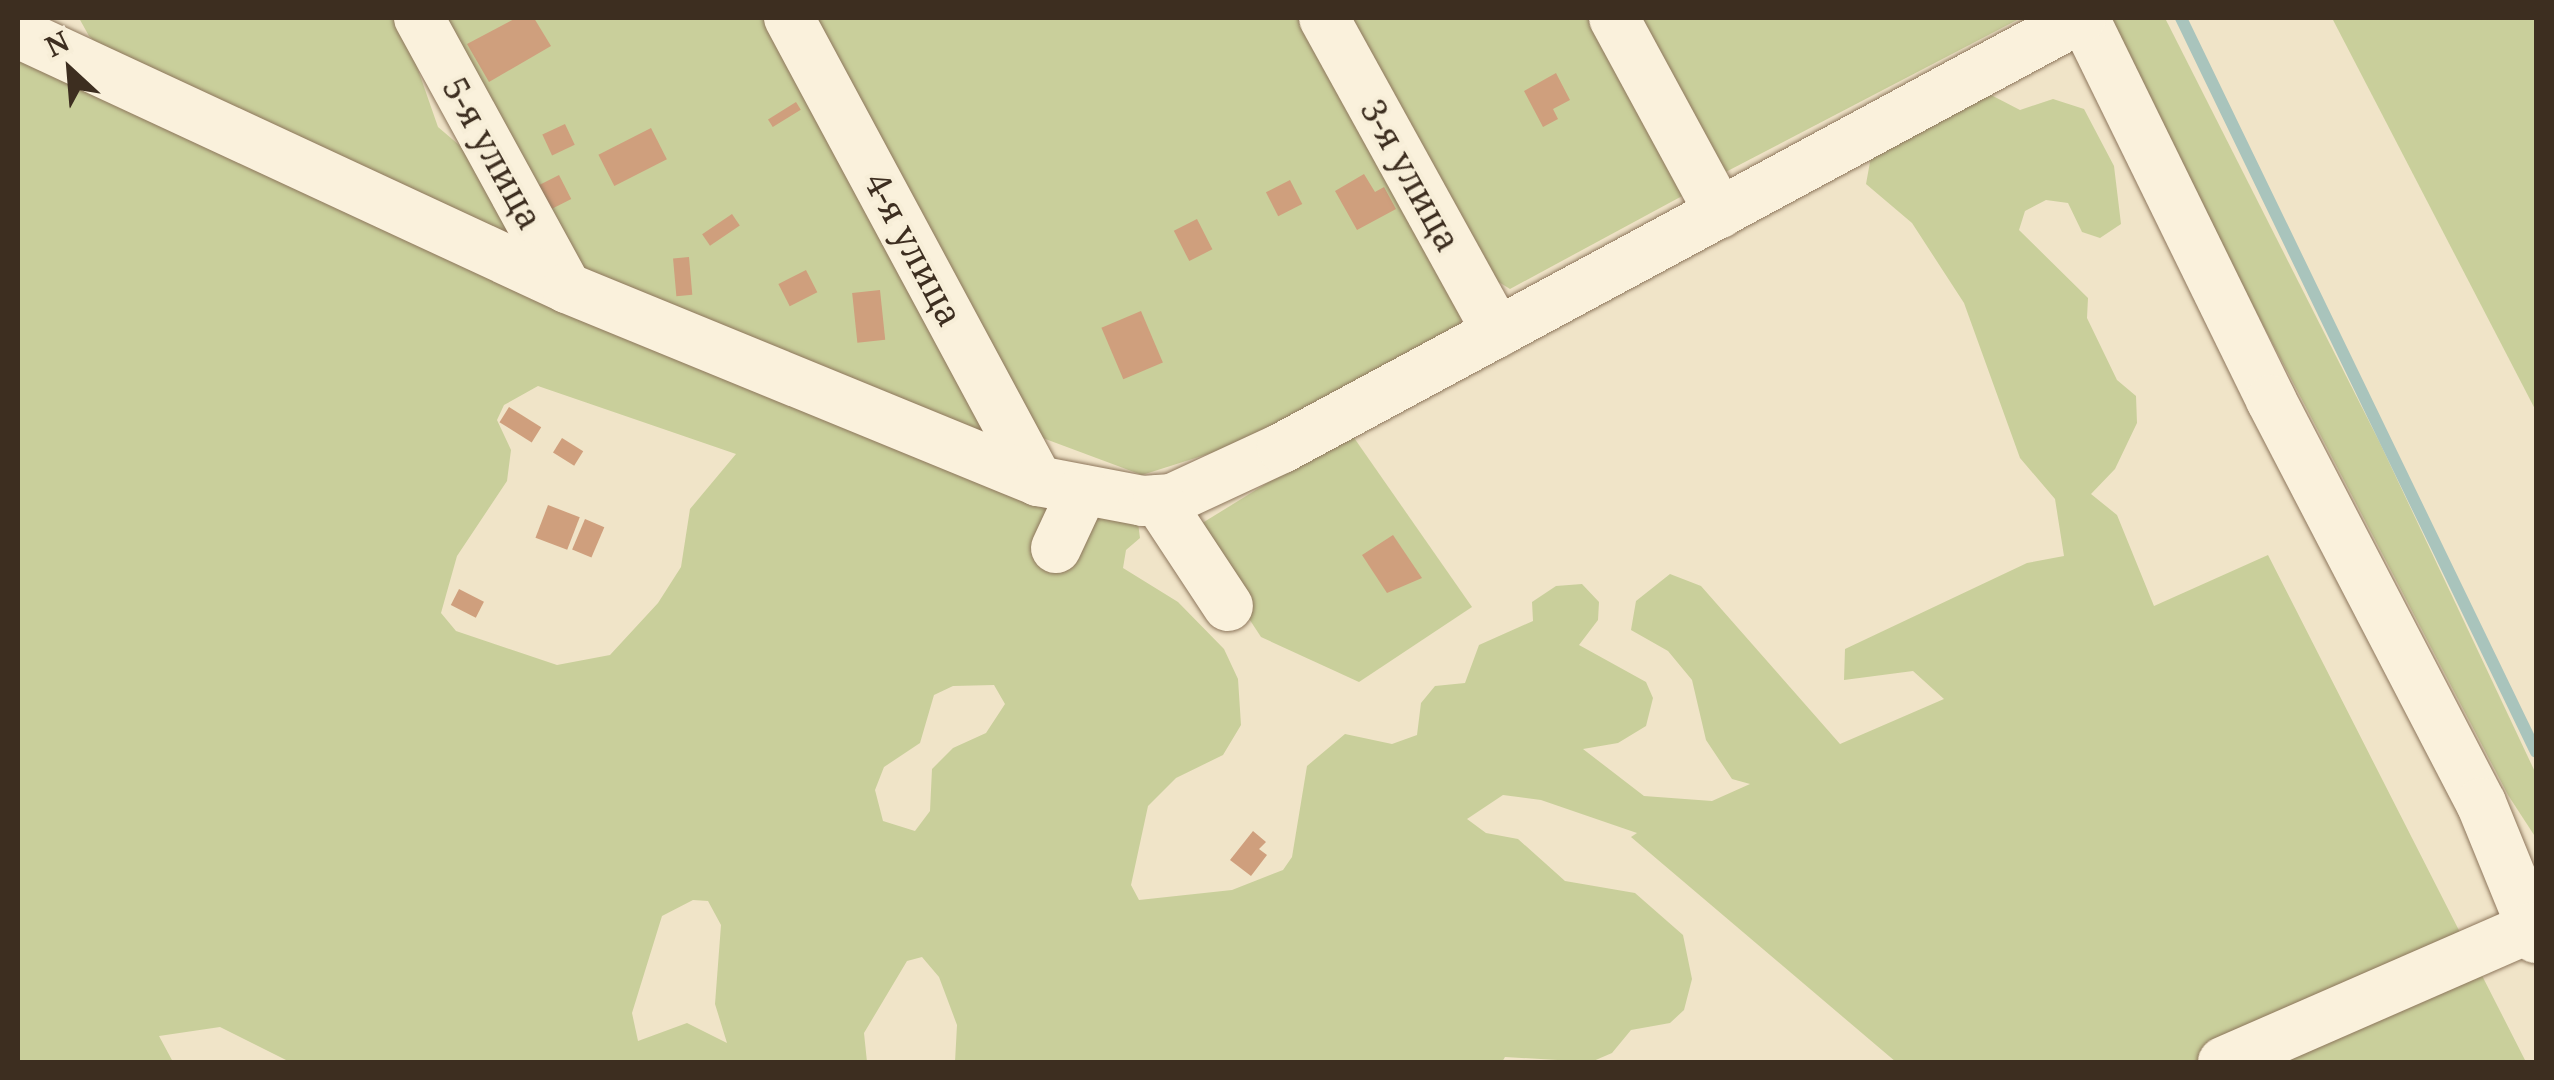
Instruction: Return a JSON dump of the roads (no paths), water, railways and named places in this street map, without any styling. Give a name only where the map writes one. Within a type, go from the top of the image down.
[{"type":"street","name":"5-я улица","points":[[419,18],[567,288]]},
{"type":"street","name":"4-я улица","points":[[790,18],[1061,486]]},
{"type":"street","name":"3-я улица","points":[[1324,18],[1497,332]]},
{"type":"street","points":[[1614,18],[1720,212]]},
{"type":"street","points":[[18,33],[567,288],[1061,486],[1158,500],[1218,480],[2082,18],[2271,400],[2468,778],[2534,933],[2223,1062]]},
{"type":"street","points":[[1056,548],[1061,486]]},
{"type":"street","points":[[1158,500],[1228,606]]},
{"type":"waterway","points":[[2181,18],[2536,752]]}]
